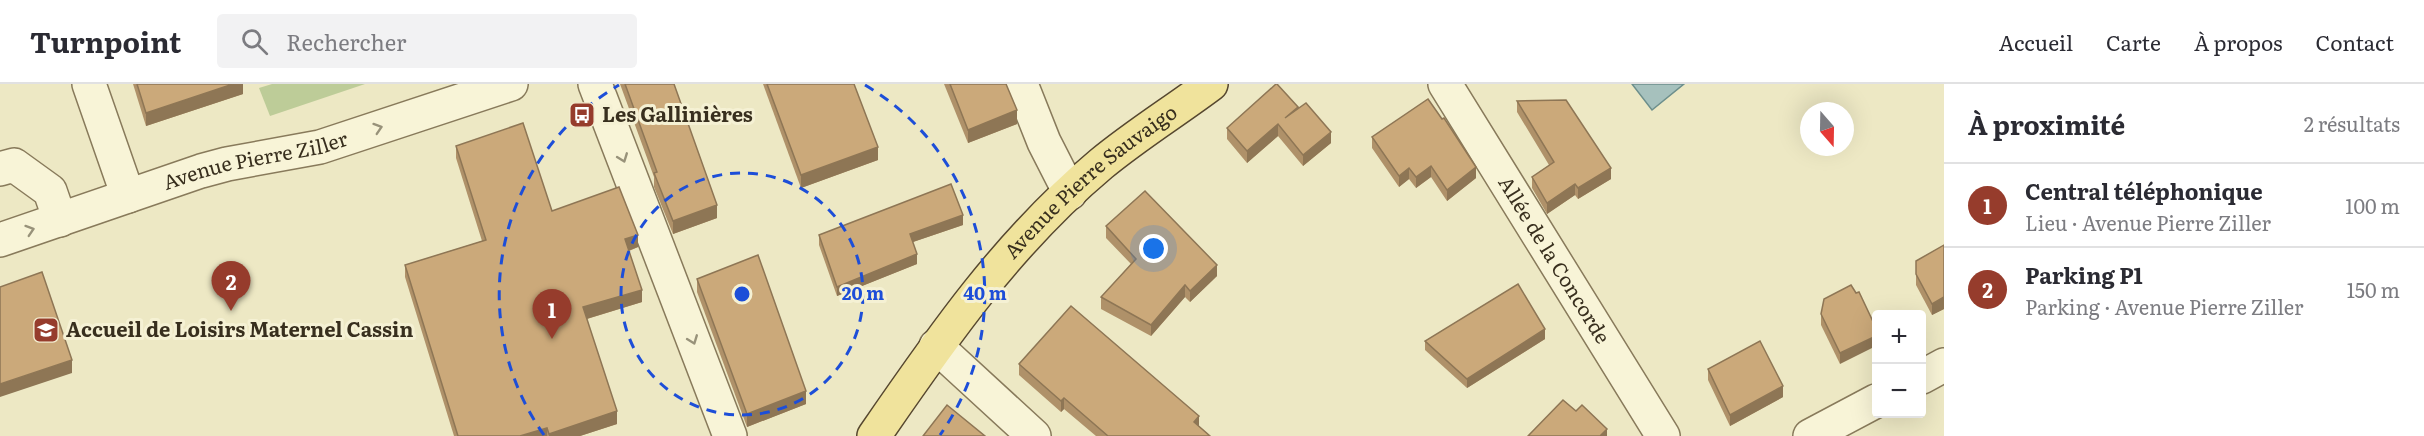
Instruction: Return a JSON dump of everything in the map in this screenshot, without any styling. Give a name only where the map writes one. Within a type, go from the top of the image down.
[{"type":"main road","name":"Avenue Pierre Sauvaigo","points":[[874,436],[936,346],[995,269],[1070,192],[1102,164],[1211,84]]},
{"type":"street","points":[[89,84],[128,196]]},
{"type":"street","name":"Avenue Pierre Ziller","points":[[0,240],[227,164],[320,147],[511,84]]},
{"type":"street","points":[[595,84],[730,436]]},
{"type":"street","points":[[1021,84],[1044,142],[1070,192]]},
{"type":"street","name":"Allée de la Concorde","points":[[1445,84],[1662,436]]},
{"type":"street","points":[[0,169],[14,165],[50,191],[60,220]]},
{"type":"street","points":[[936,346],[1034,436]]},
{"type":"street","points":[[1926,375],[1944,365]]},
{"type":"street","points":[[1810,436],[1872,403]]},
{"type":"green space","points":[[272,84],[365,84],[270,116],[259,88]]},
{"type":"water","points":[[1632,84],[1684,84],[1652,110]]},
{"type":"building","points":[[137,84],[233,84],[146,113]]},
{"type":"building","points":[[625,84],[674,84],[717,205],[673,221],[654,173],[657,172]]},
{"type":"building","points":[[767,84],[854,84],[878,147],[801,175]]},
{"type":"building","points":[[950,84],[1006,84],[1017,110],[968,130]]},
{"type":"building","points":[[1276,84],[1298,107],[1285,118],[1306,103],[1331,132],[1303,155],[1278,124],[1247,151],[1227,128]]},
{"type":"building","points":[[1428,99],[1442,119],[1444,118],[1476,167],[1447,190],[1431,166],[1416,177],[1409,168],[1399,176],[1372,137]]},
{"type":"building","points":[[1566,100],[1611,168],[1578,188],[1575,184],[1547,203],[1532,177],[1554,162],[1517,101]]},
{"type":"building","points":[[523,123],[552,211],[619,187],[638,235],[625,239],[642,290],[583,307],[617,411],[549,434],[547,428],[520,436],[458,436],[405,265],[486,240],[456,146]]},
{"type":"building","points":[[951,184],[963,215],[910,234],[917,254],[837,287],[819,235]]},
{"type":"building","points":[[1145,191],[1217,265],[1190,291],[1185,285],[1151,325],[1101,297],[1136,259],[1106,226]]},
{"type":"building","points":[[1944,245],[1944,297],[1932,304],[1916,274],[1916,261]]},
{"type":"building","points":[[758,255],[806,391],[747,414],[697,279]]},
{"type":"building","points":[[42,272],[72,360],[0,384],[0,287]]},
{"type":"building","points":[[1518,284],[1545,329],[1467,379],[1425,341]]},
{"type":"building","points":[[1851,285],[1856,293],[1859,292],[1872,320],[1872,338],[1840,353],[1821,314],[1824,299]]},
{"type":"building","points":[[1071,306],[1199,416],[1194,422],[1210,436],[1108,436],[1064,398],[1061,401],[1019,364]]},
{"type":"building","points":[[1760,341],[1783,386],[1730,415],[1708,369]]},
{"type":"building","points":[[1563,400],[1576,411],[1582,405],[1607,429],[1600,436],[1528,436]]},
{"type":"building","points":[[947,405],[985,436],[923,436]]},
{"type":"place","name":"Les Gallinières","points":[[582,115]]},
{"type":"place","name":"Parking P1","points":[[231,311]]},
{"type":"place","name":"Accueil de Loisirs Maternel Cassin","points":[[46,330]]},
{"type":"place","name":"Central téléphonique","points":[[552,339]]}]
